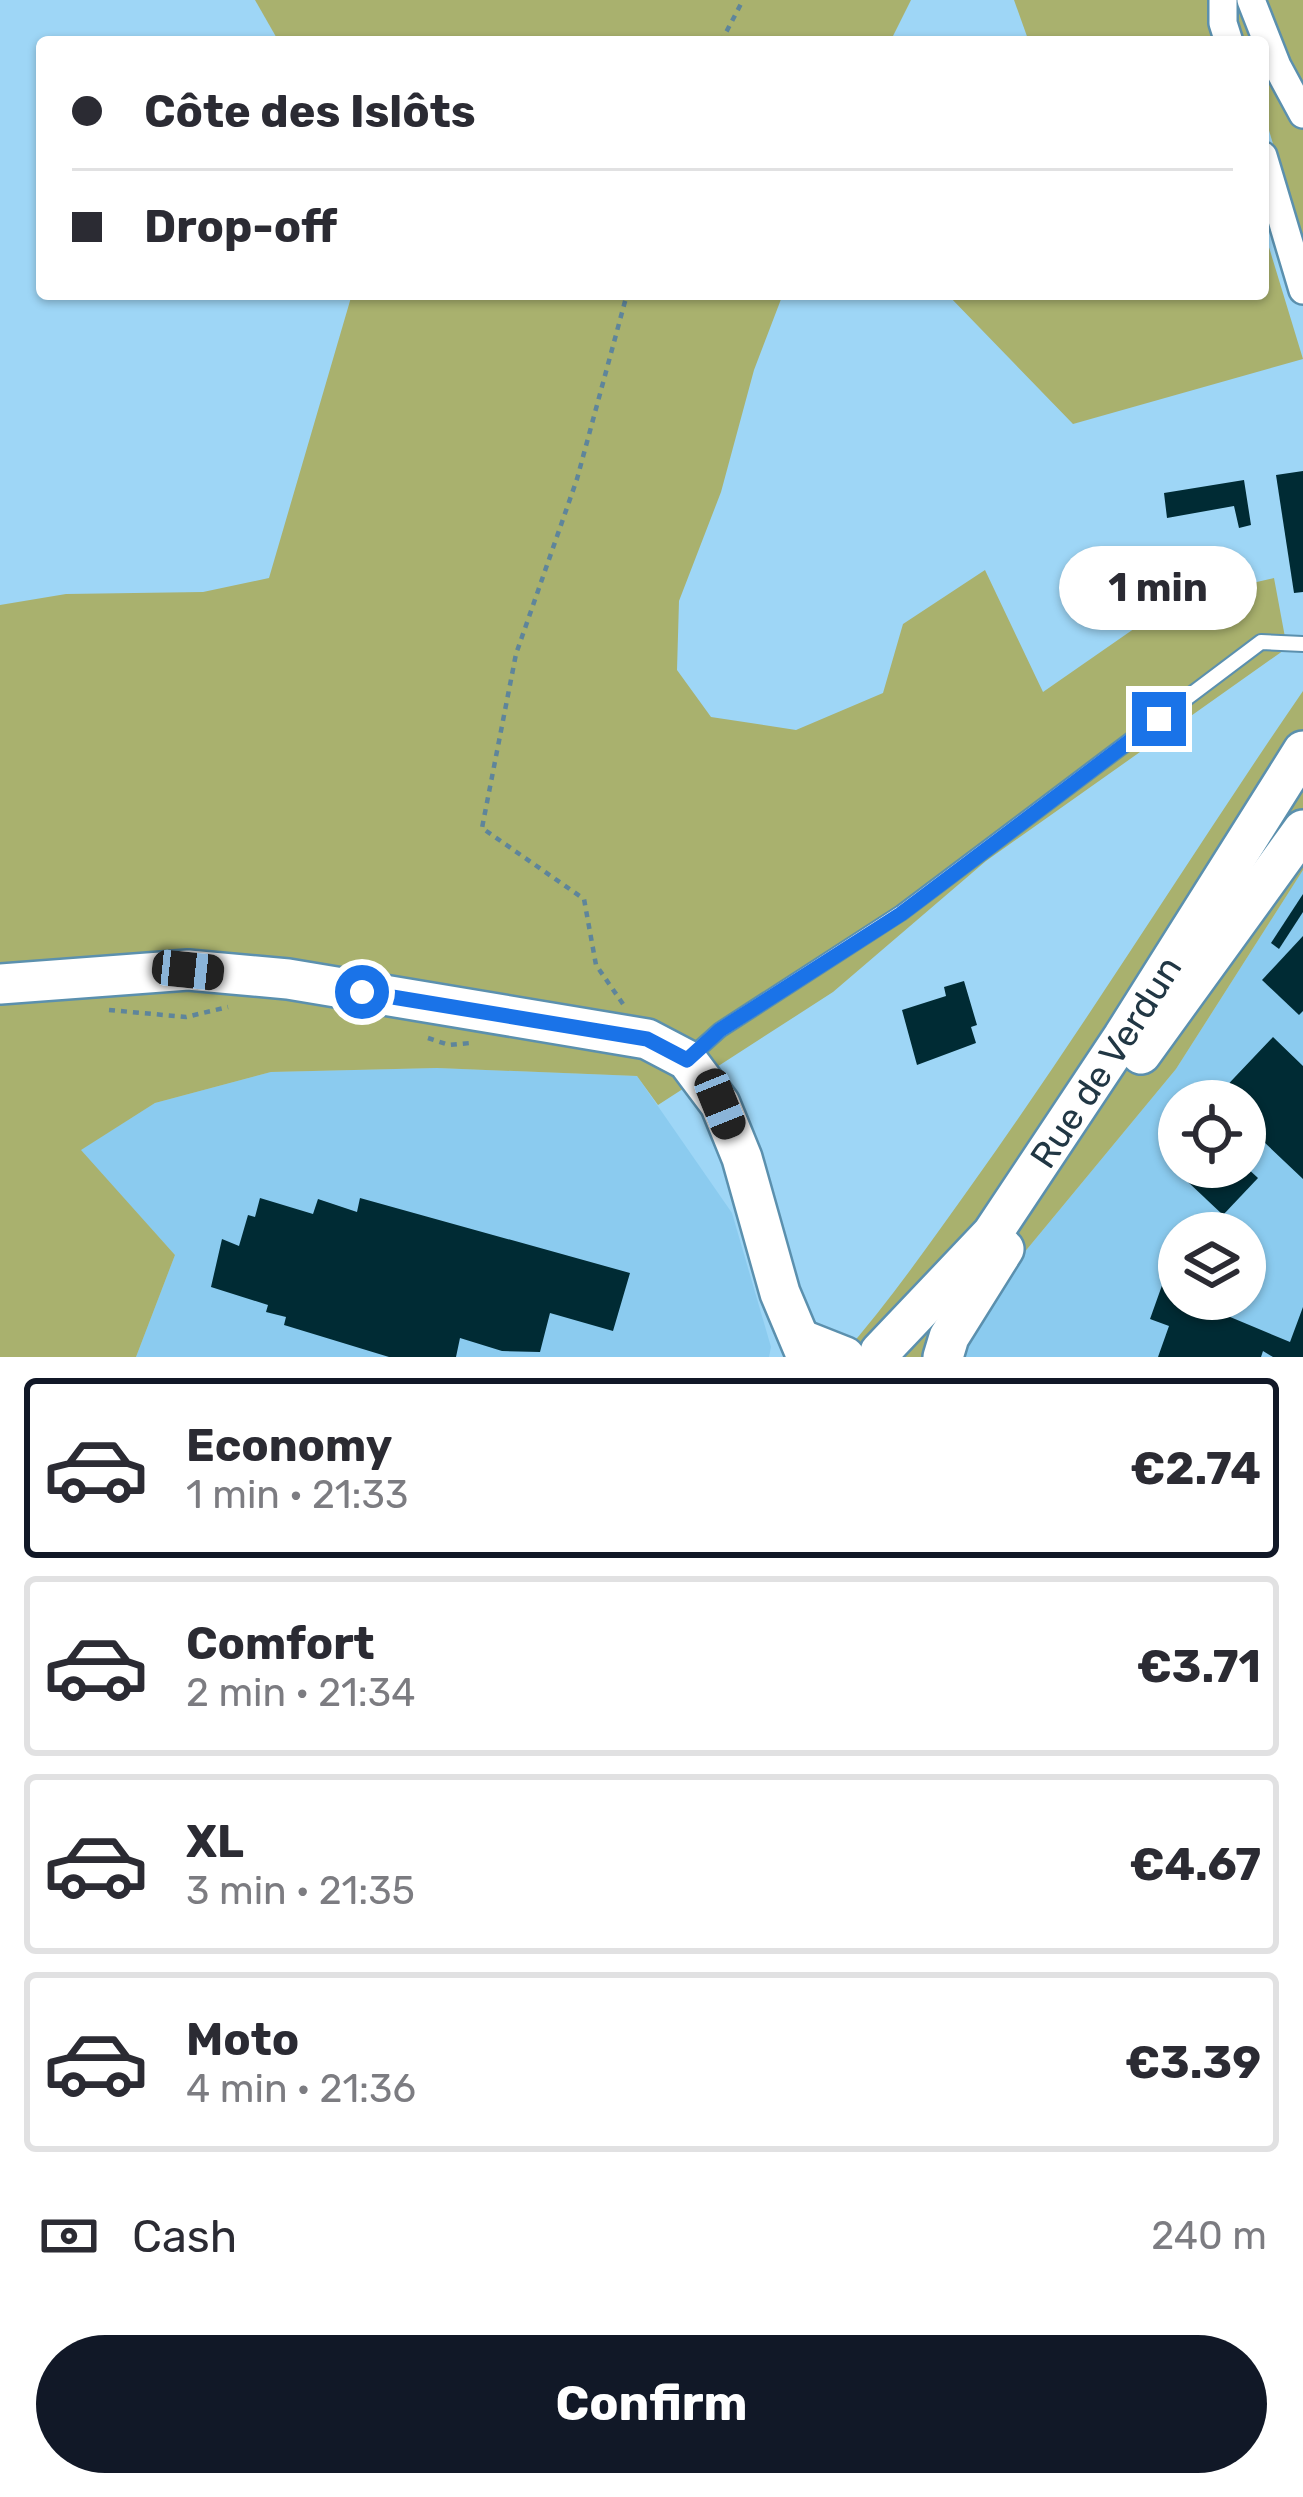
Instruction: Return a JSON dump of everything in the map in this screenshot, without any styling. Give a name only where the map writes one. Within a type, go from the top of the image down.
[{"type":"main road","name":"Rue de Verdun","points":[[873,1356],[992,1234],[1124,1037],[1303,751]]},
{"type":"main road","name":"Rue de Verdun","points":[[943,1357],[949,1337],[1021,1222],[1303,830]]},
{"type":"main road","points":[[0,984],[188,970],[288,979],[647,1039],[687,1060],[720,1104],[742,1158],[799,1351],[873,1356]]},
{"type":"street","points":[[1223,0],[1227,36]]},
{"type":"street","points":[[1251,0],[1265,36]]},
{"type":"street","points":[[1269,46],[1303,114]]},
{"type":"street","points":[[1269,176],[1303,290]]},
{"type":"lane","points":[[687,1060],[720,1030],[901,914],[1261,642],[1303,644]]},
{"type":"path","points":[[724,36],[742,0]]},
{"type":"path","points":[[625,300],[577,479],[516,654],[482,827],[584,899],[596,965],[647,1039]]},
{"type":"path","points":[[100,1009],[185,1017],[237,1004]]},
{"type":"path","points":[[418,1034],[449,1045],[470,1043]]},
{"type":"shaded area","points":[[1303,870],[1303,1357],[938,1357],[1158,1091],[1158,1188],[1266,1188],[1266,1080],[1167,1080]]},
{"type":"shaded area","points":[[437,1068],[637,1076],[732,1213],[771,1347],[769,1357],[136,1357],[175,1255],[80,1150],[155,1103],[271,1072]]},
{"type":"green space","points":[[255,0],[911,0],[893,36],[276,36]]},
{"type":"green space","points":[[1014,0],[1303,0],[1303,245],[1269,130],[1269,36],[1027,36]]},
{"type":"green space","points":[[1269,247],[1303,359],[1073,424],[953,300],[1269,300]]},
{"type":"green space","points":[[350,300],[781,300],[754,370],[721,492],[679,601],[677,670],[711,717],[796,730],[883,693],[903,624],[985,570],[1043,692],[1174,601],[1274,578],[1287,648],[986,861],[833,992],[658,1105],[637,1076],[437,1068],[271,1072],[155,1103],[81,1150],[175,1255],[136,1357],[0,1357],[0,605],[66,594],[203,592],[269,578]]},
{"type":"green space","points":[[1303,691],[1303,870],[1176,1069],[1167,1080],[1158,1080],[1158,1091],[938,1357],[841,1357],[909,1272],[1016,1122]]},
{"type":"building","points":[[1303,471],[1303,592],[1294,593],[1276,475]]},
{"type":"building","points":[[1244,480],[1251,525],[1239,528],[1234,506],[1167,518],[1164,493]]},
{"type":"building","points":[[1303,894],[1303,912],[1279,949],[1271,943]]},
{"type":"building","points":[[1303,936],[1303,1011],[1299,1015],[1262,980]]},
{"type":"building","points":[[964,981],[977,1025],[971,1027],[976,1043],[917,1065],[902,1010],[946,996],[944,987]]},
{"type":"building","points":[[1273,1037],[1303,1066],[1303,1179],[1266,1144],[1266,1080],[1232,1080]]},
{"type":"building","points":[[1194,1188],[1249,1188],[1226,1212],[1220,1212]]},
{"type":"building","points":[[260,1198],[313,1214],[318,1199],[357,1212],[360,1198],[630,1273],[613,1331],[550,1313],[540,1352],[502,1351],[460,1338],[456,1357],[389,1357],[284,1325],[286,1317],[266,1312],[268,1305],[211,1287],[222,1239],[239,1246],[248,1215],[255,1217]]},
{"type":"building","points":[[1158,1297],[1158,1320],[1237,1320],[1290,1342],[1303,1307],[1303,1357],[1273,1357],[1263,1351],[1261,1357],[1158,1357],[1169,1326],[1150,1319]]},
{"type":"route","points":[[362,992],[647,1039],[687,1060],[720,1030],[901,914],[1159,719]]}]
